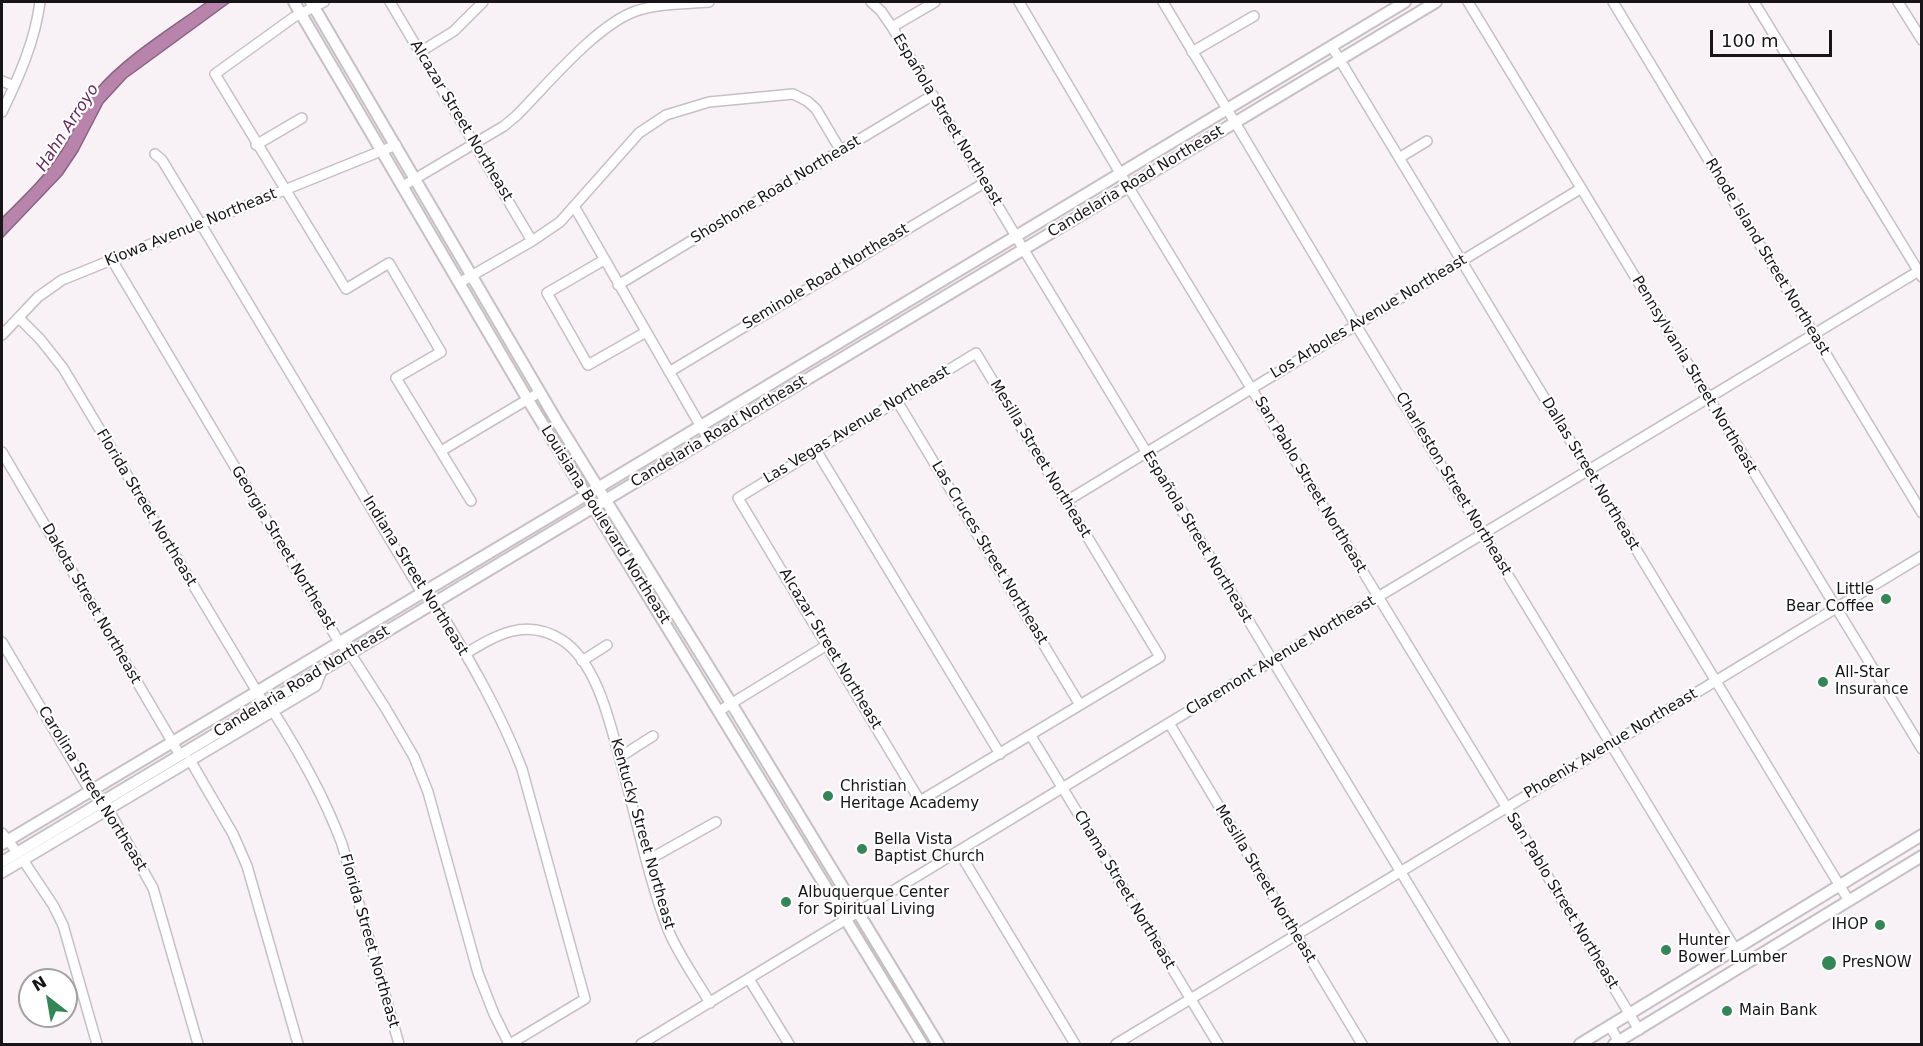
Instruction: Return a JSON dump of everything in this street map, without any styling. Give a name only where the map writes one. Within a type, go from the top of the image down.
[{"type":"main road","name":"Louisiana Boulevard Northeast","points":[[294,2],[528,400],[922,1044]]},
{"type":"main road","name":"Candelaria Road Northeast","points":[[3,839],[90,791],[422,593],[1405,2]]},
{"type":"main road","name":"Candelaria Road Northeast","points":[[2,862],[20,856],[269,708],[322,670],[1436,2]]},
{"type":"main road","name":"Louisiana Boulevard Northeast","points":[[317,3],[396,145],[597,488],[731,703],[938,1044]]},
{"type":"main road","points":[[1580,1044],[1922,835]]},
{"type":"main road","points":[[1618,1044],[1922,856]]},
{"type":"street","points":[[2,112],[37,27],[40,2]]},
{"type":"street","name":"Alcazar Street Northeast","points":[[390,2],[532,241]]},
{"type":"street","points":[[420,52],[454,31],[483,2]]},
{"type":"street","points":[[403,186],[516,116],[596,35],[616,21],[637,10],[709,2]]},
{"type":"street","points":[[871,2],[881,11],[892,27],[935,2]]},
{"type":"street","name":"San Pablo Street Northeast","points":[[1019,2],[1120,173],[1507,808],[1639,1030]]},
{"type":"street","name":"Charleston Street Northeast","points":[[1163,2],[1744,965]]},
{"type":"street","name":"Pennsylvania Street Northeast","points":[[1468,2],[1922,749]]},
{"type":"street","name":"Rhode Island Street Northeast","points":[[1613,2],[1922,513]]},
{"type":"street","points":[[1754,2],[1920,272]]},
{"type":"street","points":[[1898,2],[1922,40]]},
{"type":"street","points":[[317,3],[215,74],[256,145],[346,288],[388,263],[441,352],[396,378],[471,501]]},
{"type":"street","points":[[1192,52],[1254,16]]},
{"type":"street","name":"Española Street Northeast","points":[[892,27],[1146,452],[1505,1044]]},
{"type":"street","name":"Dallas Street Northeast","points":[[1332,46],[1849,901]]},
{"type":"street","points":[[2,81],[14,86]]},
{"type":"street","points":[[459,283],[560,222],[639,133],[652,122],[683,109],[709,102],[793,94],[816,108],[842,151]]},
{"type":"street","name":"Shoshone Road Northeast","points":[[618,285],[933,95]]},
{"type":"street","points":[[256,145],[302,118]]},
{"type":"street","points":[[1399,158],[1426,141]]},
{"type":"street","name":"Kiowa Avenue Northeast","points":[[2,335],[38,297],[62,280],[396,145]]},
{"type":"street","name":"Indiana Street Northeast","points":[[155,154],[162,160],[201,224],[422,593],[435,603],[501,718],[522,769],[585,999],[510,1044]]},
{"type":"street","name":"Seminole Road Northeast","points":[[669,372],[984,183]]},
{"type":"street","name":"Los Arboles Avenue Northeast","points":[[1065,502],[1580,189]]},
{"type":"street","points":[[574,207],[708,439]]},
{"type":"street","name":"Georgia Street Northeast","points":[[111,260],[339,642],[351,654],[414,757],[428,792],[478,974],[494,1014],[510,1044]]},
{"type":"street","points":[[604,260],[547,293],[588,365],[646,332]]},
{"type":"street","name":"Claremont Avenue Northeast","points":[[647,1043],[1169,723],[1920,272]]},
{"type":"street","name":"Florida Street Northeast","points":[[19,318],[40,339],[63,368],[256,692],[269,708],[312,776],[332,816],[342,844],[399,1044]]},
{"type":"street","name":"Las Vegas Avenue Northeast","points":[[738,498],[976,353]]},
{"type":"street","name":"Mesilla Street Northeast","points":[[976,353],[1160,657],[1080,705]]},
{"type":"street","points":[[441,451],[540,392]]},
{"type":"street","name":"Las Cruces Street Northeast","points":[[897,401],[1080,705]]},
{"type":"street","points":[[816,450],[1000,754],[1080,705]]},
{"type":"street","name":"Dakota Street Northeast","points":[[2,452],[172,742],[185,758],[233,834],[247,866],[298,1044]]},
{"type":"street","name":"Alcazar Street Northeast","points":[[738,498],[921,801],[1000,754]]},
{"type":"street","name":"Phoenix Avenue Northeast","points":[[1116,1044],[1922,556]]},
{"type":"street","name":"Kentucky Street Northeast","points":[[465,654],[500,634],[526,629],[550,634],[562,640],[582,661],[604,704],[669,931],[710,1003]]},
{"type":"street","name":"Carolina Street Northeast","points":[[2,642],[90,791],[105,806],[153,888],[198,1044]]},
{"type":"street","points":[[582,661],[607,645]]},
{"type":"street","points":[[719,711],[827,645]]},
{"type":"street","name":"Mesilla Street Northeast","points":[[1169,723],[1362,1044]]},
{"type":"street","points":[[620,757],[653,736]]},
{"type":"street","name":"Chama Street Northeast","points":[[1030,736],[1218,1044]]},
{"type":"street","points":[[648,860],[716,822]]},
{"type":"street","points":[[3,839],[20,856],[53,905],[63,925],[97,1044]]},
{"type":"street","points":[[959,852],[1075,1044]]},
{"type":"street","points":[[2,873],[20,856]]},
{"type":"street","points":[[749,979],[789,1044]]},
{"type":"street","points":[[1610,1026],[1618,1044]]},
{"type":"shaded area","points":[[207,2],[230,2],[126,78],[103,103],[78,151],[62,175],[2,238],[2,218],[56,160],[96,90],[119,66]]},
{"type":"place","name":"Little Bear Coffee","points":[[1886,599]]},
{"type":"place","name":"All-Star Insurance","points":[[1823,682]]},
{"type":"place","name":"Christian Heritage Academy","points":[[828,796]]},
{"type":"place","name":"Bella Vista Baptist Church","points":[[862,849]]},
{"type":"place","name":"Albuquerque Center for Spiritual Living","points":[[786,902]]},
{"type":"place","name":"IHOP","points":[[1880,925]]},
{"type":"place","name":"Hunter Bower Lumber","points":[[1666,950]]},
{"type":"place","name":"PresNOW","points":[[1829,963]]},
{"type":"place","name":"Main Bank","points":[[1727,1011]]},
{"type":"water label","name":"Hahn Arroyo","points":[[68,128]]}]
